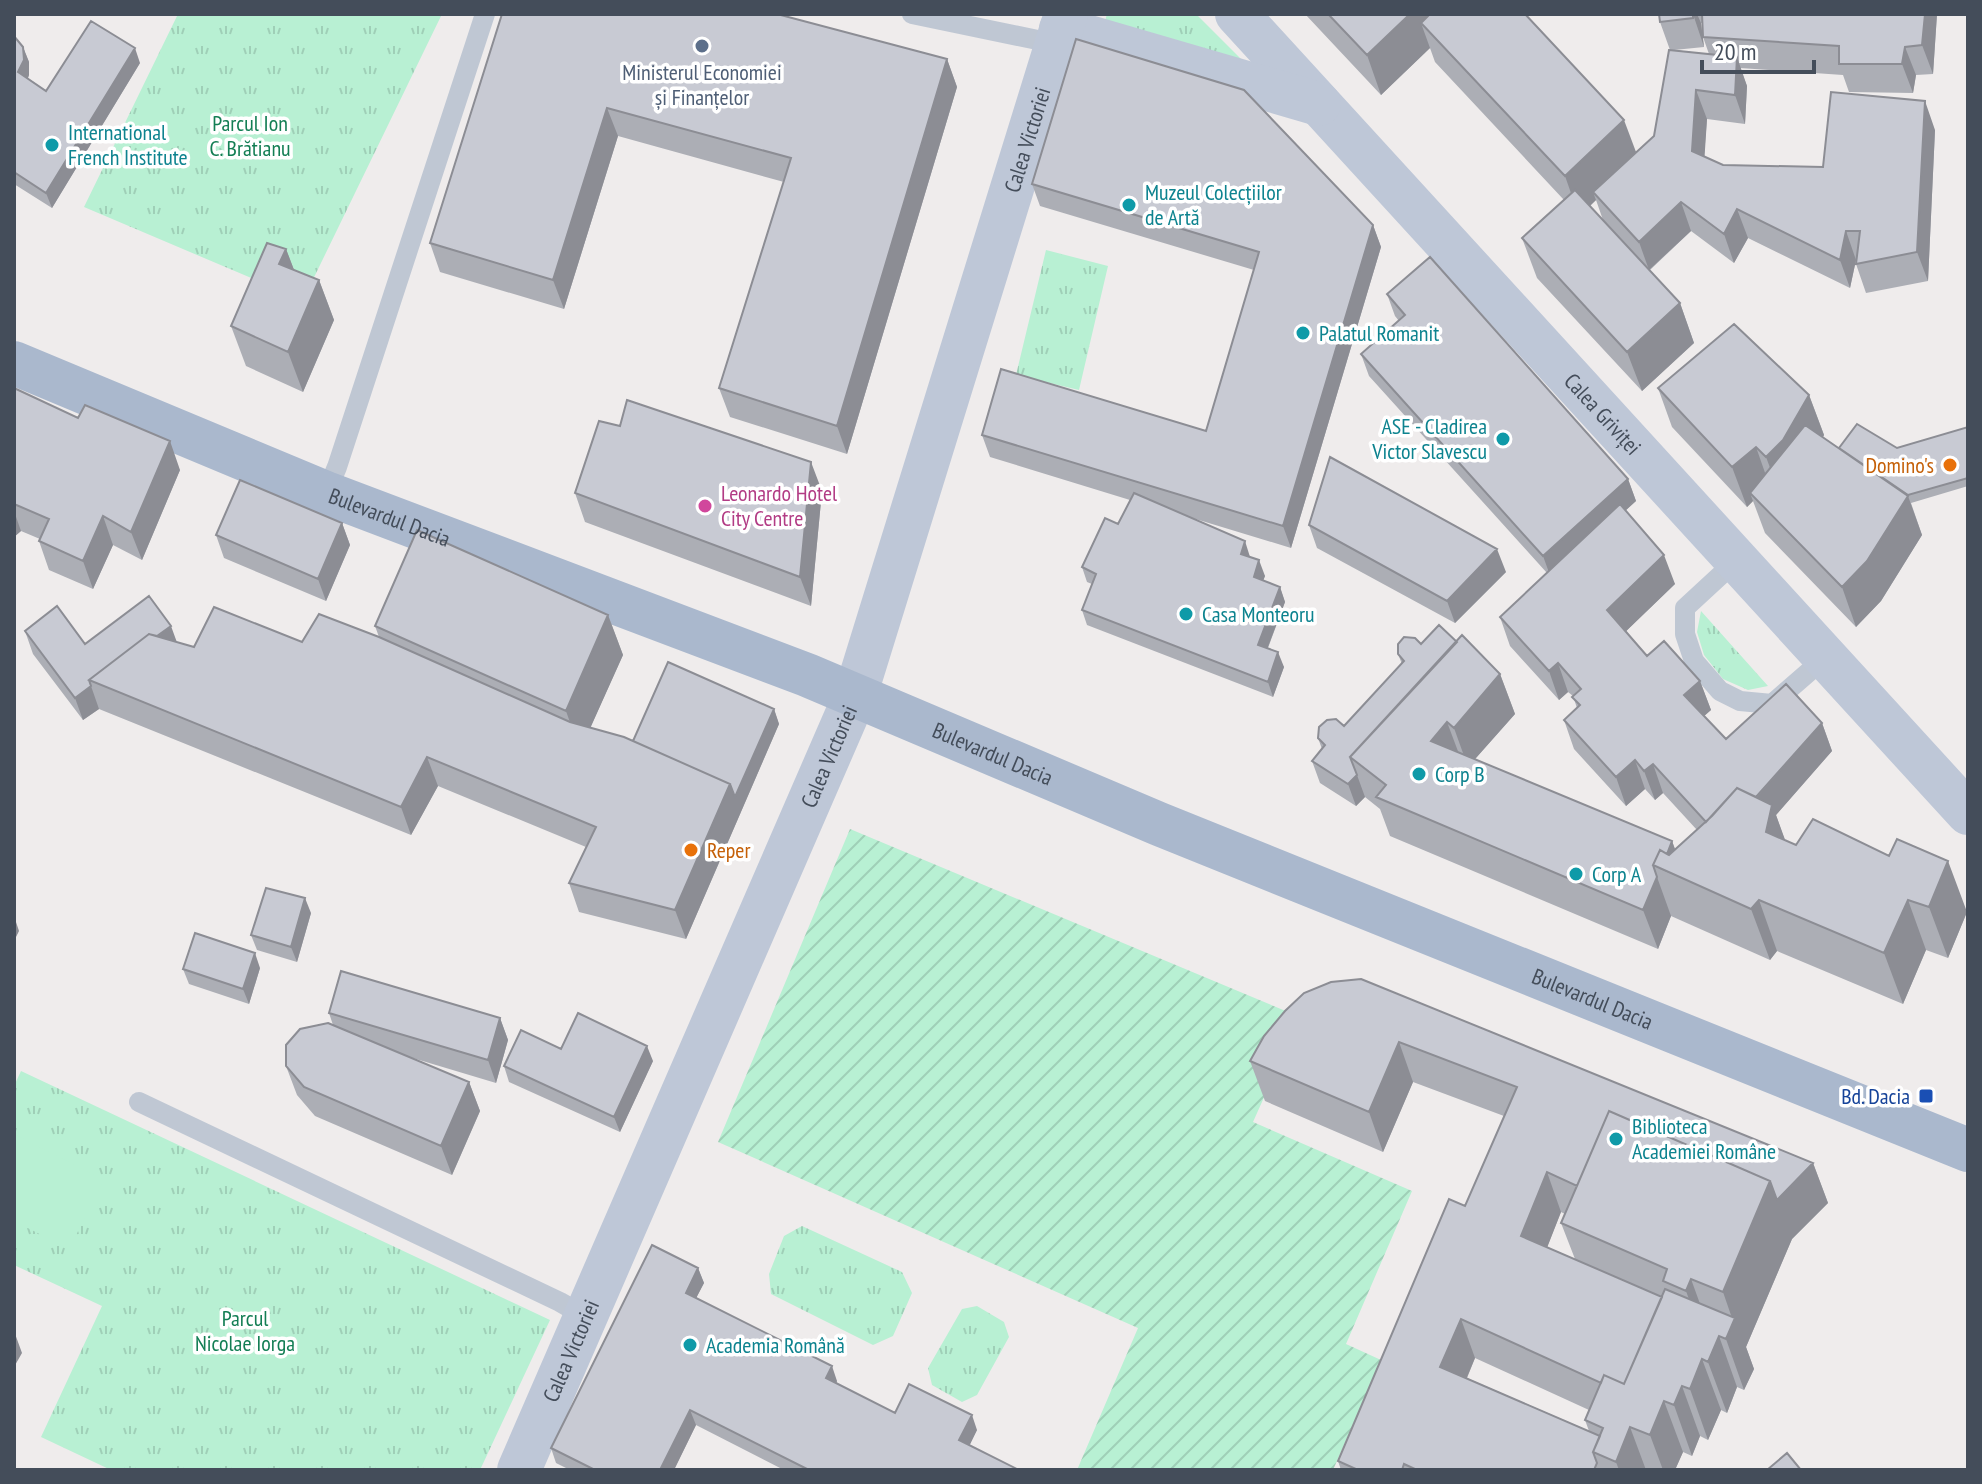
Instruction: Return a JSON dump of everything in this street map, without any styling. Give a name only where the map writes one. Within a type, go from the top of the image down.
[{"type":"main road","name":"Calea Griviței","points":[[1237,14],[1968,813]]},
{"type":"main road","points":[[1061,29],[1319,104]]},
{"type":"main road","name":"Calea Victoriei","points":[[519,1470],[855,696],[1061,29]]},
{"type":"main road","name":"Bulevardul Dacia","points":[[14,363],[326,493],[855,696],[1159,824],[1968,1150]]},
{"type":"main road","points":[[1904,741],[1968,765]]},
{"type":"lane","points":[[326,493],[485,14]]},
{"type":"lane","points":[[912,14],[1061,29]]},
{"type":"lane","points":[[1737,560],[1685,608],[1685,634],[1694,661],[1720,691],[1740,701],[1772,704],[1826,657]]},
{"type":"lane","points":[[139,1102],[586,1317]]},
{"type":"green space","name":"Parcul Ion C. Brătianu","points":[[178,14],[442,14],[303,300],[84,207]]},
{"type":"green space","points":[[1107,14],[1196,14],[1256,74],[1103,28]]},
{"type":"green space","points":[[1046,250],[1108,266],[1079,390],[1016,375]]},
{"type":"green space","points":[[1701,611],[1768,686],[1748,690],[1723,679],[1704,655],[1697,632]]},
{"type":"green space","points":[[850,829],[1300,1017],[1253,1122],[1412,1191],[1346,1344],[1381,1360],[1333,1470],[1077,1470],[1138,1328],[718,1142]]},
{"type":"green space","name":"Parcul Nicolae Iorga","points":[[21,1071],[550,1320],[480,1470],[111,1470],[41,1437],[102,1306],[14,1265],[14,1086]]},
{"type":"green space","points":[[14,1134],[104,1180],[69,1249],[14,1221]]},
{"type":"green space","points":[[802,1226],[902,1272],[912,1293],[893,1336],[873,1345],[771,1294],[769,1274],[784,1236]]},
{"type":"green space","points":[[977,1306],[1004,1322],[1009,1337],[977,1395],[962,1402],[932,1385],[928,1368],[962,1309]]},
{"type":"building","points":[[502,14],[777,14],[947,59],[837,426],[719,388],[791,158],[607,108],[553,280],[430,243]]},
{"type":"building","points":[[1328,14],[1410,14],[1367,55]]},
{"type":"building","points":[[1430,14],[1525,14],[1624,120],[1565,176],[1421,23]]},
{"type":"building","points":[[1659,14],[1693,14],[1693,18],[1660,22]]},
{"type":"building","points":[[1702,14],[1925,14],[1922,45],[1905,47],[1902,64],[1839,64],[1839,46],[1703,37]]},
{"type":"building","name":"International French Institute","points":[[91,21],[135,48],[46,193],[14,172],[14,36],[23,47],[24,60],[18,72],[46,91]]},
{"type":"building","name":"Palatul Romanit","points":[[1076,39],[1244,90],[1373,225],[1283,526],[982,435],[1001,369],[1206,431],[1259,252],[1032,184]]},
{"type":"building","points":[[1669,50],[1737,57],[1735,95],[1696,90],[1692,151],[1723,165],[1823,167],[1831,92],[1925,101],[1917,252],[1856,264],[1860,231],[1846,231],[1840,260],[1737,209],[1724,234],[1681,202],[1639,242],[1593,192],[1654,136]]},
{"type":"building","points":[[1575,190],[1680,303],[1627,352],[1522,238]]},
{"type":"building","points":[[267,243],[286,249],[279,264],[319,280],[288,352],[231,326]]},
{"type":"building","name":"ASE - Cladirea Victor Slavescu","points":[[1430,257],[1628,479],[1543,556],[1361,354],[1405,315],[1387,294]]},
{"type":"building","points":[[1734,324],[1809,395],[1783,440],[1766,457],[1756,447],[1732,467],[1658,388]]},
{"type":"building","points":[[14,388],[78,418],[85,405],[170,441],[131,532],[103,516],[83,561],[39,541],[49,519],[14,504]]},
{"type":"building","name":"Leonardo Hotel City Centre","points":[[627,400],[811,462],[800,577],[575,493],[599,421],[620,426]]},
{"type":"building","points":[[1857,424],[1897,448],[1968,427],[1968,478],[1908,495],[1839,448]]},
{"type":"building","points":[[1805,425],[1908,496],[1867,561],[1842,587],[1750,493]]},
{"type":"building","points":[[1330,457],[1497,549],[1447,601],[1309,525]]},
{"type":"building","points":[[240,480],[342,523],[318,579],[216,535]]},
{"type":"building","name":"Casa Monteoru","points":[[1134,493],[1245,541],[1241,554],[1259,560],[1254,577],[1280,587],[1258,645],[1278,652],[1268,682],[1082,610],[1096,574],[1082,567],[1105,518],[1118,524]]},
{"type":"building","points":[[1620,504],[1664,555],[1607,610],[1647,656],[1664,641],[1700,681],[1684,695],[1726,739],[1786,684],[1822,723],[1756,797],[1737,788],[1706,822],[1653,764],[1644,771],[1635,760],[1616,777],[1564,720],[1580,705],[1572,697],[1581,689],[1558,663],[1549,671],[1500,617]]},
{"type":"building","points":[[417,530],[608,615],[566,711],[375,626]]},
{"type":"building","points":[[149,596],[171,626],[157,636],[149,634],[89,680],[91,686],[75,698],[25,631],[57,606],[85,644]]},
{"type":"building","points":[[214,607],[302,642],[319,614],[379,637],[570,722],[624,737],[730,784],[675,910],[569,883],[596,827],[427,757],[401,807],[89,680],[149,634],[194,647]]},
{"type":"building","points":[[1439,625],[1457,642],[1350,757],[1357,775],[1348,784],[1312,761],[1325,745],[1318,738],[1319,727],[1327,720],[1336,719],[1344,726],[1404,661],[1398,654],[1398,644],[1404,637],[1415,638],[1421,644]]},
{"type":"building","points":[[1462,635],[1500,674],[1454,728],[1447,722],[1431,741],[1672,841],[1667,854],[1660,850],[1653,865],[1657,877],[1643,910],[1376,797],[1386,785],[1350,757]]},
{"type":"building","points":[[668,662],[774,709],[735,797],[730,784],[633,741]]},
{"type":"building","points":[[1737,788],[1772,805],[1766,832],[1796,845],[1813,819],[1889,856],[1897,839],[1948,861],[1929,907],[1908,900],[1884,953],[1759,900],[1751,909],[1653,865],[1660,850],[1669,855]]},
{"type":"building","points":[[266,888],[305,898],[291,947],[251,935]]},
{"type":"building","points":[[195,933],[255,953],[243,989],[183,969]]},
{"type":"building","points":[[341,971],[500,1018],[488,1060],[329,1013]]},
{"type":"building","points":[[1361,979],[1813,1163],[1777,1200],[1770,1181],[1609,1111],[1577,1186],[1547,1172],[1521,1236],[1662,1297],[1624,1384],[1604,1375],[1601,1383],[1461,1319],[1440,1367],[1600,1436],[1593,1452],[1597,1463],[1594,1470],[1417,1470],[1404,1464],[1402,1470],[1358,1470],[1338,1461],[1449,1199],[1465,1206],[1517,1087],[1399,1042],[1369,1112],[1250,1061],[1264,1036],[1304,993],[1331,982]]},
{"type":"building","points":[[578,1013],[647,1046],[614,1117],[504,1066],[521,1030],[561,1049]]},
{"type":"building","points":[[328,1023],[469,1082],[441,1146],[304,1087],[286,1066],[286,1045],[300,1029]]},
{"type":"building","points":[[1609,1111],[1770,1181],[1723,1292],[1691,1279],[1686,1291],[1663,1281],[1667,1269],[1561,1223]]},
{"type":"building","name":"Academia Română","points":[[652,1245],[698,1268],[686,1293],[832,1366],[826,1378],[895,1413],[909,1384],[972,1415],[959,1440],[1019,1470],[809,1470],[690,1410],[660,1470],[595,1470],[551,1448]]},
{"type":"building","points":[[1665,1289],[1735,1318],[1726,1339],[1719,1336],[1708,1362],[1702,1359],[1690,1389],[1682,1386],[1674,1405],[1664,1401],[1650,1435],[1630,1427],[1616,1462],[1593,1452],[1603,1428],[1585,1420],[1604,1375],[1624,1384]]},
{"type":"building","points":[[1787,1453],[1801,1470],[1767,1470]]},
{"type":"place","name":"Ministerul Economiei și Finanțelor","points":[[702,46]]},
{"type":"place","name":"International French Institute","points":[[52,145]]},
{"type":"place","name":"Muzeul Colecțiilor de Artă","points":[[1129,205]]},
{"type":"place","name":"Palatul Romanit","points":[[1303,333]]},
{"type":"place","name":"ASE - Cladirea Victor Slavescu","points":[[1503,439]]},
{"type":"place","name":"Domino's","points":[[1950,465]]},
{"type":"place","name":"Leonardo Hotel City Centre","points":[[705,506]]},
{"type":"place","name":"Casa Monteoru","points":[[1186,614]]},
{"type":"place","name":"Corp B","points":[[1419,774]]},
{"type":"place","name":"Reper","points":[[691,850]]},
{"type":"place","name":"Corp A","points":[[1576,874]]},
{"type":"place","name":"Bd. Dacia","points":[[1926,1096]]},
{"type":"place","name":"Biblioteca Academiei Române","points":[[1616,1139]]},
{"type":"place","name":"Academia Română","points":[[690,1345]]}]
